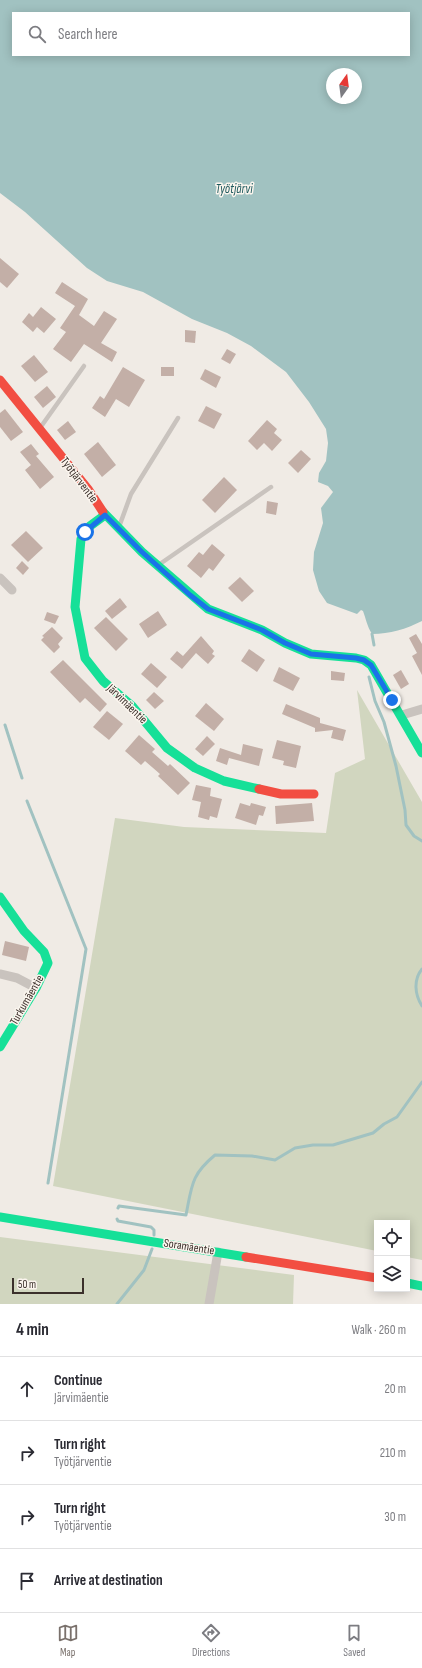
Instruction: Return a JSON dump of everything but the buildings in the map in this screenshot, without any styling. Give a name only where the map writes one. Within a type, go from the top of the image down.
[{"type":"street","name":"Työtjärventie","points":[[0,380],[88,489],[105,515],[157,566],[208,609],[262,630],[285,643],[311,654],[364,660],[371,665],[402,715],[422,753]]},
{"type":"street","name":"Järvimäentie","points":[[105,515],[90,526],[81,539],[75,607],[85,658],[103,681],[132,706],[167,748],[195,768],[224,781],[281,794],[314,794]]},
{"type":"street","points":[[0,578],[12,590]]},
{"type":"street","points":[[402,715],[422,709]]},
{"type":"street","name":"Turkumäentie","points":[[0,897],[24,931],[44,952],[48,963],[36,988],[0,1047]]},
{"type":"street","points":[[0,974],[16,978],[36,988]]},
{"type":"street","name":"Soramäentie","points":[[0,1217],[374,1278]]},
{"type":"street","points":[[209,1304],[218,1252]]},
{"type":"street","points":[[410,1284],[422,1286]]},
{"type":"lane","points":[[39,429],[84,366]]},
{"type":"lane","points":[[118,528],[131,494],[178,418]]},
{"type":"lane","points":[[157,566],[271,487]]},
{"type":"green space","points":[[357,690],[422,802],[422,1260],[410,1258],[410,1220],[374,1220],[374,1250],[53,1186],[115,818],[184,827],[326,833],[335,773],[365,759]]},
{"type":"green space","points":[[0,1237],[294,1275],[293,1304],[0,1304]]},
{"type":"water","name":"Työtjärvi","points":[[0,0],[422,0],[422,621],[398,630],[372,634],[363,611],[361,610],[357,614],[327,603],[319,591],[313,570],[314,552],[323,523],[321,508],[333,492],[328,486],[318,482],[319,473],[326,461],[328,443],[326,429],[309,402],[286,372],[251,346],[227,333],[192,319],[143,292],[107,281],[87,268],[25,212],[0,193]]},
{"type":"waterway","points":[[372,634],[374,645]]},
{"type":"waterway","points":[[369,677],[375,701],[384,722],[396,766],[405,810],[406,825],[414,836],[422,841]]},
{"type":"waterway","points":[[5,725],[22,778]]},
{"type":"waterway","points":[[27,801],[86,949],[48,1183]]},
{"type":"waterway","points":[[422,969],[416,983],[418,997],[422,1006]]},
{"type":"waterway","points":[[118,1208],[119,1206],[186,1215],[191,1188],[194,1181],[201,1169],[215,1155],[252,1156],[275,1160],[295,1148],[313,1145],[333,1145],[373,1133],[384,1124],[397,1117],[422,1082]]},
{"type":"waterway","points":[[117,1219],[118,1221],[151,1227],[154,1230],[154,1235]]},
{"type":"waterway","points":[[117,1304],[144,1270],[152,1249]]},
{"type":"traffic: fast","points":[[103,512],[142,552],[208,609],[262,630],[285,643],[311,654],[356,658],[364,660],[371,665],[422,753]]},
{"type":"traffic: fast","points":[[105,515],[90,526],[81,539],[75,607],[85,658],[103,681],[132,706],[167,748],[195,768],[224,781],[259,789]]},
{"type":"traffic: fast","points":[[0,897],[24,931],[44,952],[48,963],[36,988],[0,1047]]},
{"type":"traffic: fast","points":[[0,1217],[246,1257]]},
{"type":"traffic: fast","points":[[410,1284],[422,1286]]},
{"type":"traffic: jam","points":[[0,380],[88,489],[103,512]]},
{"type":"traffic: jam","points":[[259,789],[281,794],[314,794]]},
{"type":"traffic: jam","points":[[246,1257],[374,1278]]},
{"type":"route","points":[[85,532],[90,526],[105,515],[142,552],[208,609],[262,630],[285,643],[311,654],[364,660],[371,665],[392,700]]}]
